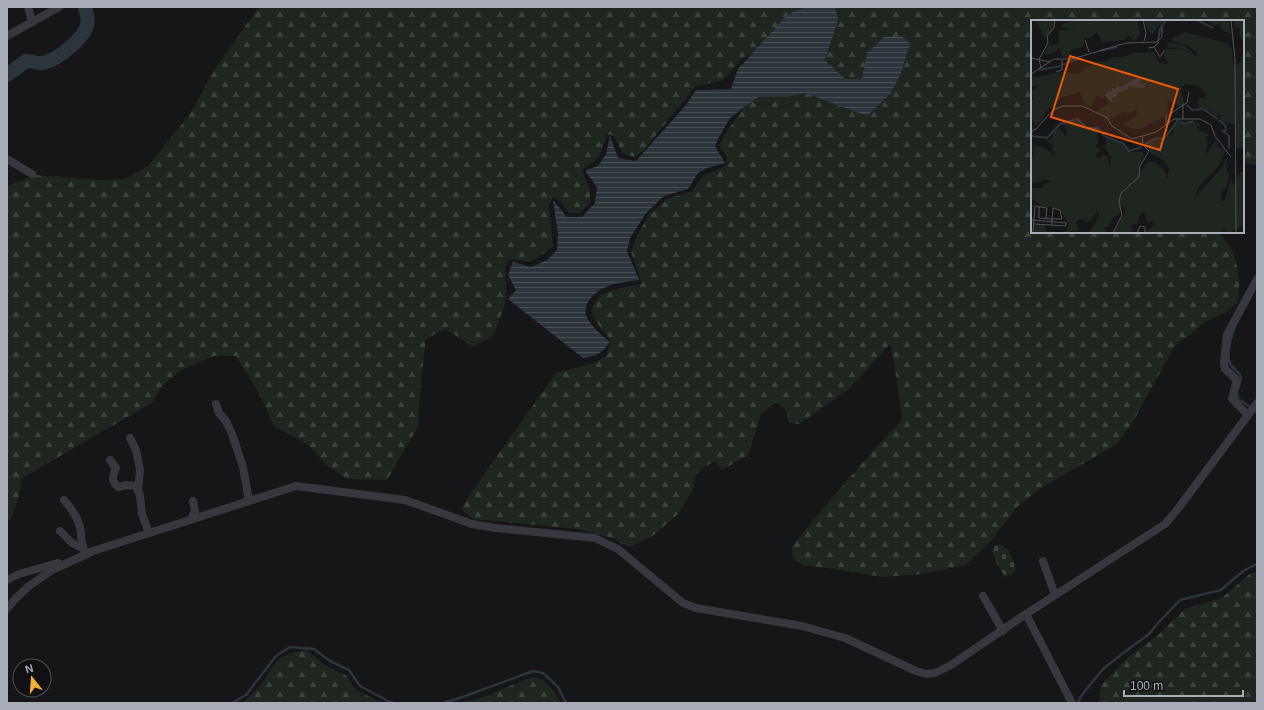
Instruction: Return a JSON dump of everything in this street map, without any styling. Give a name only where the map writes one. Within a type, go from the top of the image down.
[{"type":"street","points":[[28,7],[32,22]]},
{"type":"street","points":[[7,36],[59,7]]},
{"type":"street","points":[[7,159],[32,174]]},
{"type":"street","points":[[1248,415],[1232,400],[1236,383],[1235,378],[1225,369],[1224,363],[1226,335],[1257,279]]},
{"type":"street","points":[[7,580],[19,574],[85,551],[149,533],[296,486],[405,500],[472,524],[495,528],[595,538],[618,549],[683,603],[696,608],[802,626],[845,638],[895,662],[926,674],[935,673],[951,666],[1026,614],[1165,524],[1257,403]]},
{"type":"street","points":[[216,404],[219,413],[226,422],[232,434],[243,467],[249,500]]},
{"type":"street","points":[[130,438],[136,450],[140,468],[138,491]]},
{"type":"street","points":[[110,460],[116,468],[112,477],[113,481],[118,487],[126,485],[136,486],[140,496],[142,514],[149,533]]},
{"type":"street","points":[[64,500],[74,511],[80,527],[85,551]]},
{"type":"street","points":[[191,519],[195,510],[193,501]]},
{"type":"street","points":[[60,531],[72,543],[85,551]]},
{"type":"street","points":[[7,609],[29,586],[52,570],[85,551]]},
{"type":"street","points":[[1043,561],[1056,595]]},
{"type":"street","points":[[983,596],[1003,631]]},
{"type":"street","points":[[1026,614],[1072,703]]},
{"type":"green space","points":[[259,7],[1257,7],[1257,165],[1244,161],[1244,20],[1031,20],[1031,233],[1220,233],[1231,248],[1238,269],[1238,301],[1228,311],[1205,322],[1174,347],[1134,420],[1117,444],[1038,490],[1016,508],[991,541],[965,565],[923,574],[882,577],[803,565],[793,559],[792,547],[818,514],[902,420],[894,361],[890,344],[848,390],[799,424],[789,423],[787,412],[776,402],[761,414],[748,455],[722,470],[715,462],[703,467],[695,476],[694,488],[678,514],[654,535],[629,547],[612,538],[578,529],[473,519],[461,509],[556,373],[594,363],[606,356],[611,341],[593,318],[592,307],[600,295],[620,288],[642,284],[631,252],[636,238],[649,214],[667,199],[692,191],[704,175],[726,166],[727,157],[719,146],[731,125],[777,71],[770,45],[743,58],[723,80],[695,87],[643,151],[634,157],[622,153],[614,136],[607,134],[602,149],[595,161],[585,167],[582,171],[590,189],[590,203],[580,213],[569,213],[561,202],[553,197],[549,204],[553,246],[530,262],[509,259],[505,268],[505,304],[494,334],[474,347],[445,329],[426,339],[421,379],[418,427],[387,480],[347,479],[328,466],[307,444],[274,426],[259,393],[236,356],[214,356],[181,370],[162,386],[152,403],[22,478],[18,499],[11,519],[7,520],[7,186],[36,175],[99,180],[125,179],[148,166],[190,114],[216,67]]},
{"type":"green space","points":[[1001,544],[1009,551],[1016,566],[1014,573],[1005,577],[997,564],[992,551],[995,545]]},
{"type":"green space","points":[[1257,572],[1257,703],[1099,703],[1101,685],[1127,658],[1157,636],[1185,609],[1222,598],[1251,573]]},
{"type":"green space","points":[[307,650],[323,664],[347,676],[356,690],[383,703],[243,703],[260,686],[277,660],[291,653]]},
{"type":"green space","points":[[532,677],[543,680],[554,691],[561,703],[461,703],[483,697]]},
{"type":"shaded area","points":[[805,7],[835,7],[838,19],[825,60],[845,79],[862,79],[867,53],[884,37],[901,36],[910,43],[901,73],[891,93],[867,116],[805,93],[786,97],[758,97],[730,118],[715,146],[725,163],[707,168],[698,173],[688,189],[664,196],[646,213],[630,238],[627,251],[639,280],[610,285],[598,291],[588,301],[586,306],[587,318],[596,330],[610,342],[598,354],[583,358],[508,299],[516,290],[508,275],[513,262],[531,267],[547,260],[557,250],[558,234],[553,200],[567,217],[582,217],[595,203],[597,187],[586,170],[598,166],[606,154],[610,136],[618,158],[636,161],[686,105],[696,90],[731,89],[738,69],[788,14]]},
{"type":"waterway","points":[[7,75],[26,61],[39,63],[47,62],[61,54],[75,43],[87,25],[88,20],[85,7]]},
{"type":"waterway","points":[[1234,329],[1230,345],[1229,361],[1241,378],[1238,389]]},
{"type":"waterway","points":[[1237,393],[1238,399],[1257,411]]},
{"type":"waterway","points":[[1078,703],[1081,696],[1103,669],[1149,634],[1180,600],[1221,590],[1243,571],[1257,564]]},
{"type":"waterway","points":[[232,703],[246,695],[276,656],[290,647],[314,649],[330,661],[349,670],[360,686],[394,703]]},
{"type":"waterway","points":[[443,703],[533,671],[543,673],[558,687],[566,703]]}]
